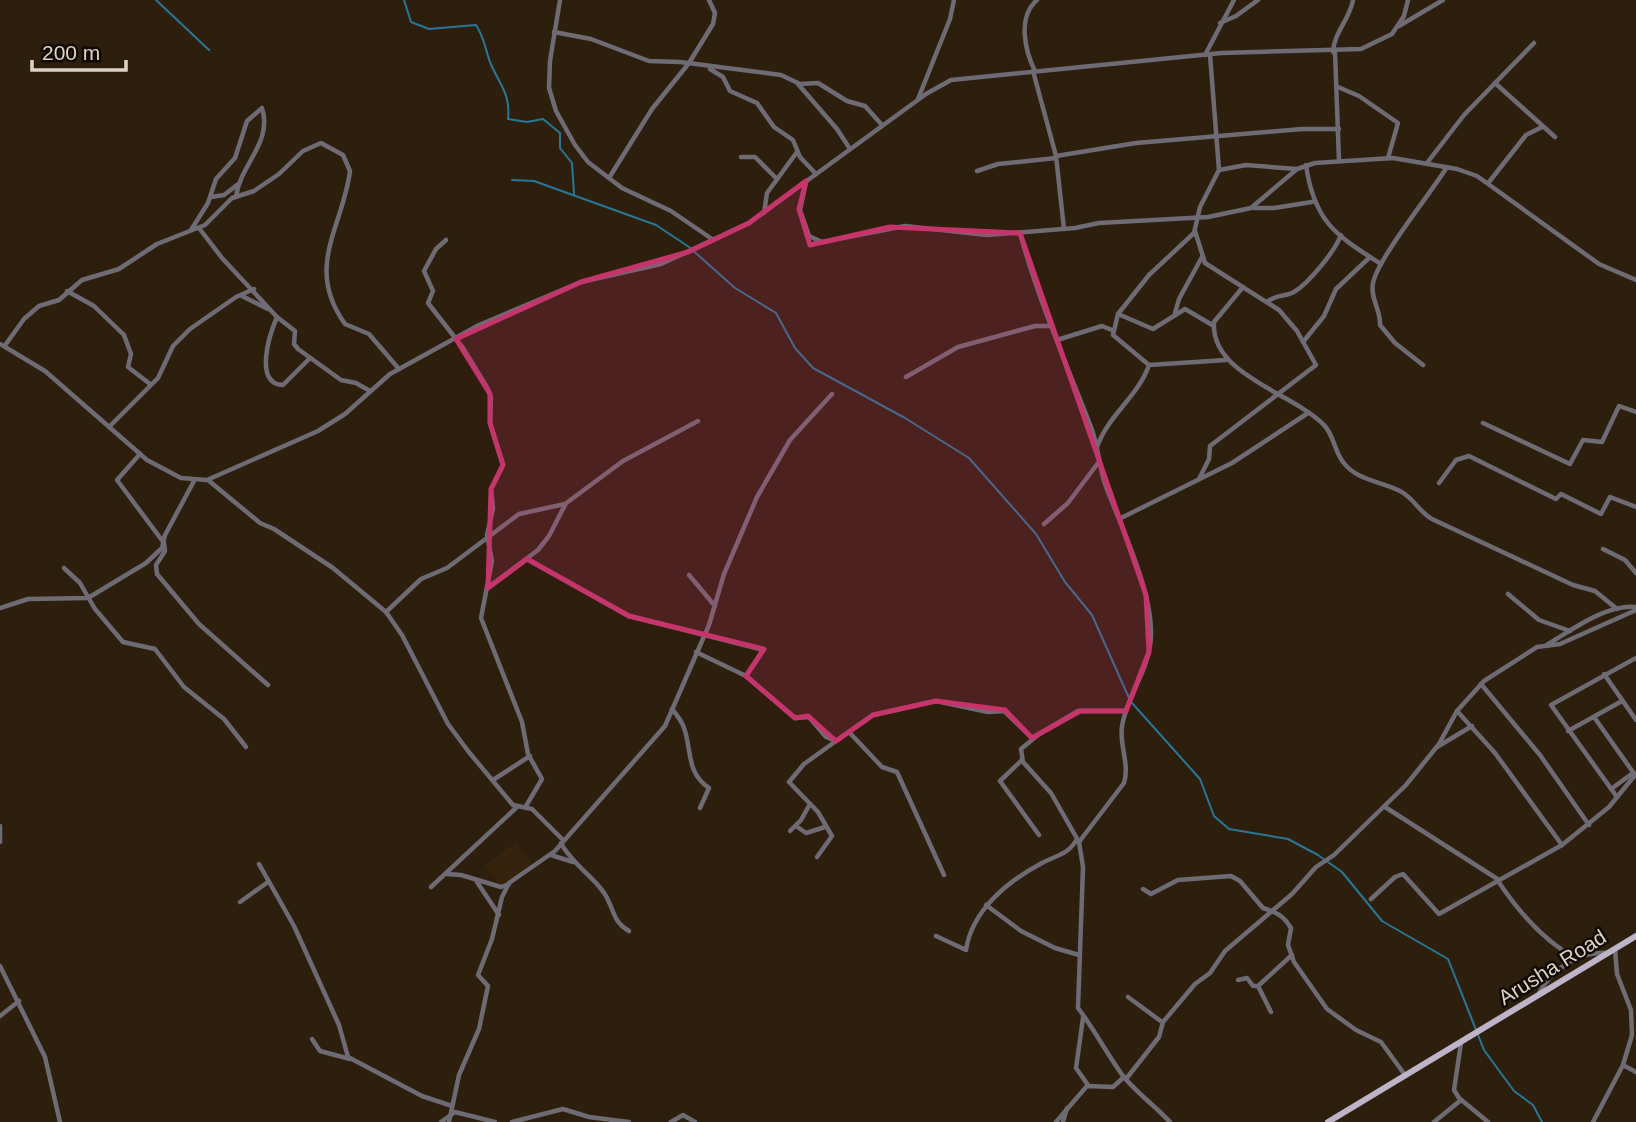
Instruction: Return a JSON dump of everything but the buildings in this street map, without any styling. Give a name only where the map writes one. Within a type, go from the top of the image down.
[{"type":"main road","name":"Arusha Road","points":[[1328,1122],[1636,936]]},
{"type":"street","points":[[560,0],[549,71],[550,93],[556,111],[582,155],[609,178],[671,211],[712,239]]},
{"type":"street","points":[[609,178],[652,109],[689,63],[715,18],[709,0]]},
{"type":"street","points":[[918,100],[950,19],[954,0]]},
{"type":"street","points":[[1026,0],[1031,5]]},
{"type":"street","points":[[1037,0],[1031,5],[1026,19],[1025,41],[1056,157],[1064,229]]},
{"type":"street","points":[[1199,479],[1209,459],[1210,446],[1316,365],[1286,318],[1267,302],[1211,268],[1202,257],[1195,231],[1196,217],[1219,170],[1207,55],[1234,0]]},
{"type":"street","points":[[1220,24],[1258,0]]},
{"type":"street","points":[[1339,162],[1335,39],[1351,13],[1353,0]]},
{"type":"street","points":[[1397,27],[1404,16],[1408,0]]},
{"type":"street","points":[[0,338],[4,345],[45,371],[140,453],[173,475],[194,481],[207,480],[318,430],[345,414],[398,369],[479,325],[571,285],[661,264],[764,213],[918,100],[951,80],[1255,51],[1334,52],[1374,45],[1397,27],[1443,0]]},
{"type":"street","points":[[554,32],[588,38],[649,61],[689,63],[781,75],[798,83],[837,128],[850,149]]},
{"type":"street","points":[[1427,163],[1442,141],[1534,43]]},
{"type":"street","points":[[708,67],[723,77],[730,91],[756,103],[774,127],[793,140],[797,151],[816,174]]},
{"type":"street","points":[[798,83],[815,82],[826,86],[847,101],[870,109],[883,125]]},
{"type":"street","points":[[1495,83],[1555,136]]},
{"type":"street","points":[[1338,87],[1359,96],[1398,123],[1388,158]]},
{"type":"street","points":[[188,233],[210,198],[216,179],[235,158],[247,121],[262,107],[260,146],[238,184],[236,197]]},
{"type":"street","points":[[1489,182],[1524,137],[1543,127]]},
{"type":"street","points":[[976,171],[998,164],[1136,143],[1217,135],[1339,129]]},
{"type":"street","points":[[4,345],[34,310],[59,300],[67,291],[98,274],[119,270],[157,244],[200,228],[236,197],[267,183],[303,151],[317,144],[327,144],[343,155],[350,175],[327,247],[326,261],[333,298],[345,324],[369,334],[398,369]]},
{"type":"street","points":[[764,213],[766,193],[797,151]]},
{"type":"street","points":[[741,157],[752,155],[776,179]]},
{"type":"street","points":[[1253,207],[1297,169],[1306,165],[1388,158],[1427,163],[1489,182],[1600,265],[1636,280]]},
{"type":"street","points":[[1219,170],[1246,165],[1297,169]]},
{"type":"street","points":[[1306,165],[1312,202],[1340,235],[1381,264]]},
{"type":"street","points":[[1423,365],[1395,343],[1380,326],[1379,309],[1372,296],[1373,282],[1381,264],[1447,167]]},
{"type":"street","points":[[806,181],[800,210],[809,236],[819,242],[905,226],[987,235],[1064,229],[1099,223],[1196,217],[1253,207],[1274,208],[1312,202]]},
{"type":"street","points":[[210,198],[224,195],[238,184]]},
{"type":"street","points":[[200,228],[222,258],[254,289],[270,310],[295,331],[295,345],[341,380],[356,383],[370,391]]},
{"type":"street","points":[[1195,231],[1149,275],[1118,314],[1112,330],[1114,337],[1149,365],[1227,360],[1325,425],[1342,461],[1350,469],[1374,482],[1401,491],[1422,514],[1573,585],[1595,591],[1617,609]]},
{"type":"street","points":[[936,936],[953,947],[966,950],[977,919],[986,905],[1030,870],[1063,855],[1124,783],[1126,772],[1121,741],[1126,711],[1137,691],[1149,652],[1150,621],[1146,595],[1058,340],[1050,326],[1020,233]]},
{"type":"street","points":[[1267,302],[1278,294],[1296,291],[1335,251],[1340,235]]},
{"type":"street","points":[[446,240],[436,249],[424,272],[432,291],[428,303],[456,339],[490,394],[490,423],[503,465],[491,489],[493,509],[487,537],[492,560],[481,620],[521,720],[530,756],[542,780],[526,806]]},
{"type":"street","points":[[1175,313],[1179,299],[1202,257]]},
{"type":"street","points":[[1303,342],[1324,316],[1336,289],[1352,270],[1364,265],[1370,257]]},
{"type":"street","points":[[1214,326],[1243,288]]},
{"type":"street","points":[[109,427],[158,378],[173,346],[190,329],[254,289]]},
{"type":"street","points":[[67,291],[94,306],[124,335],[131,354],[128,367],[150,384]]},
{"type":"street","points":[[241,296],[270,310]]},
{"type":"street","points":[[1118,314],[1153,329],[1175,313],[1188,310],[1214,326],[1227,360]]},
{"type":"street","points":[[277,317],[265,360],[266,371],[271,379],[283,385],[310,358]]},
{"type":"street","points":[[906,377],[958,346],[1035,326],[1050,326]]},
{"type":"street","points":[[1058,340],[1102,326],[1112,330]]},
{"type":"street","points":[[1096,448],[1113,415],[1135,392],[1149,365]]},
{"type":"street","points":[[447,874],[461,875],[501,887],[509,884],[551,855],[660,732],[704,635],[742,530],[768,477],[790,440],[832,394]]},
{"type":"street","points":[[1483,424],[1570,464],[1583,440],[1602,442],[1619,406],[1636,412]]},
{"type":"street","points":[[1121,517],[1265,443],[1308,413]]},
{"type":"street","points":[[386,612],[421,579],[447,568],[522,512],[565,504],[623,461],[698,421]]},
{"type":"street","points":[[140,453],[118,477],[118,483],[164,543],[165,551],[156,569],[162,581],[199,624],[268,684]]},
{"type":"street","points":[[1439,483],[1456,460],[1469,456],[1556,499],[1562,495],[1601,514],[1610,497],[1636,507]]},
{"type":"street","points":[[1044,524],[1062,509],[1098,462]]},
{"type":"street","points":[[207,480],[260,523],[274,528],[333,568],[386,612],[402,635],[448,724],[517,807]]},
{"type":"street","points":[[0,608],[28,599],[88,598],[146,563],[160,550],[194,481]]},
{"type":"street","points":[[488,588],[498,577],[508,574],[527,559],[549,536],[565,504]]},
{"type":"street","points":[[1603,549],[1625,560],[1636,573]]},
{"type":"street","points":[[527,559],[626,615],[761,650],[746,676]]},
{"type":"street","points":[[64,568],[80,583],[88,598],[123,642],[155,649],[184,687],[224,719],[246,747]]},
{"type":"street","points":[[689,575],[715,606]]},
{"type":"street","points":[[1508,594],[1537,619],[1570,631]]},
{"type":"street","points":[[1088,1085],[1113,1087],[1125,1078],[1159,1037],[1162,1022],[1195,984],[1210,973],[1225,951],[1275,909],[1316,867],[1327,862],[1385,807],[1437,748],[1457,711],[1481,684],[1500,669],[1570,631],[1617,609],[1636,608]]},
{"type":"street","points":[[1546,644],[1564,642],[1636,608]]},
{"type":"street","points":[[696,652],[746,676],[795,718],[807,716],[826,737],[836,741]]},
{"type":"street","points":[[1617,797],[1552,709],[1552,703],[1635,660]]},
{"type":"street","points":[[1604,674],[1636,720]]},
{"type":"street","points":[[1481,684],[1541,755],[1588,825]]},
{"type":"street","points":[[817,857],[832,838],[810,804],[789,782],[804,764],[882,712],[942,701],[988,712],[1004,711],[1032,738]]},
{"type":"street","points":[[1568,732],[1622,701]]},
{"type":"street","points":[[672,709],[684,728],[689,759],[700,781],[709,788],[700,808]]},
{"type":"street","points":[[1039,835],[1000,781],[1022,760],[1023,746],[1078,711],[1126,711]]},
{"type":"street","points":[[1457,711],[1495,753],[1562,845]]},
{"type":"street","points":[[1594,717],[1635,774]]},
{"type":"street","points":[[1437,748],[1472,726]]},
{"type":"street","points":[[849,732],[882,767],[897,772],[944,875]]},
{"type":"street","points":[[493,780],[530,756]]},
{"type":"street","points":[[1022,760],[1051,793],[1078,840],[1083,867],[1078,1008],[1100,1036],[1125,1078],[1170,1122]]},
{"type":"street","points":[[1611,789],[1635,774]]},
{"type":"street","points":[[1371,899],[1395,877],[1404,874],[1439,914],[1562,845],[1617,797],[1635,774]]},
{"type":"street","points":[[790,831],[810,804]]},
{"type":"street","points":[[526,806],[562,841],[574,863],[607,897],[617,921],[629,931]]},
{"type":"street","points":[[431,887],[447,874],[479,839],[517,807],[526,806]]},
{"type":"street","points":[[1385,807],[1499,881],[1541,932],[1577,959]]},
{"type":"street","points":[[0,826],[0,842]]},
{"type":"street","points":[[796,826],[806,833],[825,827]]},
{"type":"street","points":[[551,855],[574,863]]},
{"type":"street","points":[[259,864],[294,926],[339,1025],[350,1059]]},
{"type":"street","points":[[1143,889],[1151,894],[1178,880],[1231,876],[1240,881],[1263,908],[1275,909],[1291,928],[1288,942],[1292,955],[1331,1014],[1381,1042],[1405,1075]]},
{"type":"street","points":[[476,881],[499,915]]},
{"type":"street","points":[[240,902],[268,882]]},
{"type":"street","points":[[448,1119],[459,1075],[485,1007],[488,986],[478,975],[499,915],[502,897],[509,884]]},
{"type":"street","points":[[986,905],[1021,931],[1055,948],[1079,955]]},
{"type":"street","points":[[1536,997],[1551,973],[1577,959],[1612,951],[1616,974],[1633,1019],[1632,1035],[1623,1065],[1593,1122]]},
{"type":"street","points":[[1258,986],[1292,955]]},
{"type":"street","points":[[0,965],[45,1057],[60,1122]]},
{"type":"street","points":[[1238,980],[1247,978],[1253,986],[1258,986]]},
{"type":"street","points":[[1258,986],[1271,1012]]},
{"type":"street","points":[[1128,997],[1162,1022]]},
{"type":"street","points":[[0,1016],[19,1001]]},
{"type":"street","points":[[1083,1017],[1076,1068],[1088,1085]]},
{"type":"street","points":[[312,1038],[320,1051],[350,1059],[422,1096],[452,1106]]},
{"type":"street","points":[[1464,1041],[1453,1085],[1461,1100],[1488,1122]]},
{"type":"street","points":[[1623,1065],[1636,1072]]},
{"type":"street","points":[[1056,1122],[1088,1085]]},
{"type":"street","points":[[1435,1122],[1461,1100]]},
{"type":"street","points":[[1063,1122],[1067,1107]]},
{"type":"street","points":[[512,1122],[563,1109],[589,1117],[629,1122]]},
{"type":"street","points":[[441,1122],[461,1112],[495,1122]]},
{"type":"street","points":[[671,1122],[684,1115],[695,1122]]},
{"type":"highlighted area","points":[[806,181],[799,209],[810,245],[890,227],[1020,233],[1146,595],[1149,652],[1126,711],[1080,711],[1032,738],[1005,710],[936,701],[873,715],[836,741],[808,716],[795,718],[746,676],[764,649],[629,616],[527,559],[488,588],[491,489],[503,465],[490,423],[490,394],[456,339],[581,282],[688,252],[749,223]]},
{"type":"shaded area","points":[[516,842],[532,864],[501,887],[485,865]]},
{"type":"waterway","points":[[156,0],[209,50]]},
{"type":"waterway","points":[[404,0],[411,22],[429,29],[476,25],[506,96],[508,119],[527,122],[543,119],[560,133],[560,148],[572,163],[574,194]]},
{"type":"waterway","points":[[512,180],[534,181],[656,225],[689,247],[735,288],[776,313],[795,348],[813,368],[905,418],[969,458],[1036,534],[1065,582],[1092,615],[1129,698]]},
{"type":"waterway","points":[[1132,703],[1200,779],[1214,816],[1229,829],[1288,839],[1318,855],[1342,872],[1382,921],[1448,959],[1484,1050],[1514,1091],[1533,1105],[1542,1122]]}]
